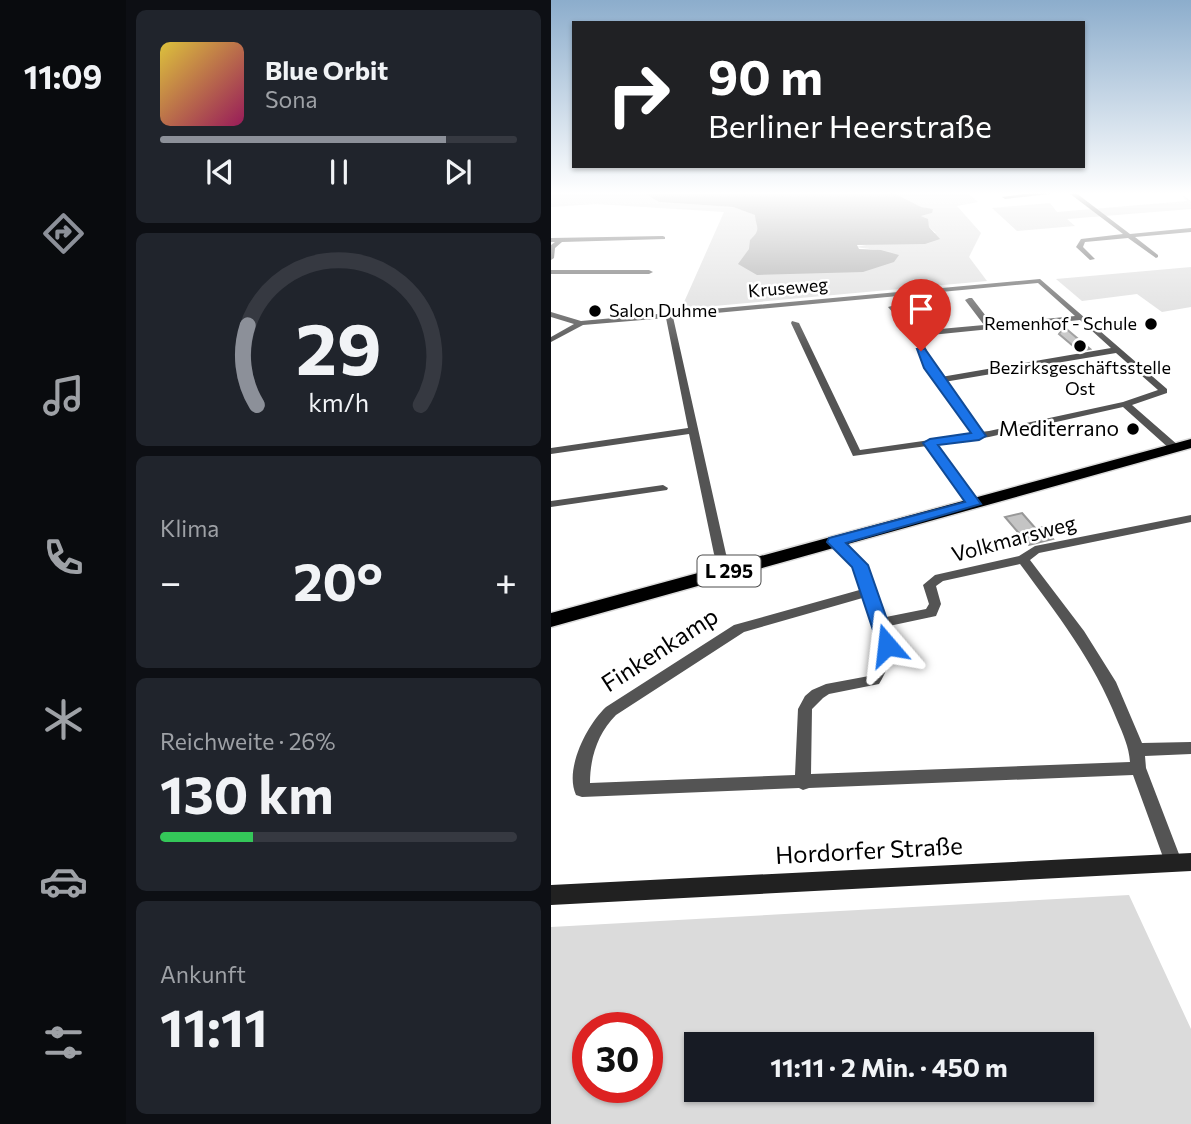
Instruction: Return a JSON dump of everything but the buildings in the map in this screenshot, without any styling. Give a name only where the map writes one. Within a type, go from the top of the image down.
[{"type":"main road","name":"L 295","points":[[551,620],[1191,443]]},
{"type":"main road","name":"Hordorfer Straße","points":[[551,895],[1182,862]]},
{"type":"street","points":[[1080,245],[1092,259]]},
{"type":"street","points":[[1141,245],[1156,256]]},
{"type":"street","points":[[551,272],[649,272]]},
{"type":"street","name":"Kruseweg","points":[[581,323],[1040,281],[1081,318]]},
{"type":"street","points":[[969,300],[990,327]]},
{"type":"street","points":[[795,323],[857,454],[979,436],[1125,404],[1164,391],[1081,318],[916,334],[911,333],[892,307]]},
{"type":"street","points":[[551,314],[581,323]]},
{"type":"street","points":[[669,314],[720,554],[728,571]]},
{"type":"street","points":[[551,340],[581,323]]},
{"type":"street","points":[[916,334],[921,351],[938,380],[979,436]]},
{"type":"street","points":[[938,380],[1117,350]]},
{"type":"street","points":[[1125,404],[1175,448]]},
{"type":"street","points":[[551,451],[695,430]]},
{"type":"street","points":[[930,443],[974,504]]},
{"type":"street","points":[[551,504],[663,488]]},
{"type":"street","name":"Volkmarsweg","points":[[881,623],[931,613],[935,607],[929,590],[932,581],[1023,559],[1035,550],[1191,518]]},
{"type":"street","points":[[802,783],[805,709],[808,702],[821,691],[874,680],[887,655],[887,640],[860,565],[835,542]]},
{"type":"street","points":[[1023,559],[1105,674],[1137,750],[1138,768],[1182,862]]},
{"type":"street","name":"Finkenkamp","points":[[870,591],[751,624],[714,642],[603,718],[591,737],[580,781],[582,790],[592,792],[1138,768]]},
{"type":"street","points":[[1137,750],[1191,748]]},
{"type":"shaded area","points":[[709,245],[815,245],[893,252],[855,247],[975,245],[969,257],[987,281],[681,309]]},
{"type":"shaded area","points":[[749,245],[857,245],[859,249],[881,250],[899,255],[894,262],[863,272],[757,275],[738,264]]},
{"type":"shaded area","points":[[1191,267],[1191,307],[1162,312],[1137,294],[1082,301],[1056,279]]},
{"type":"shaded area","points":[[1129,895],[1191,1029],[1191,1124],[551,1124],[551,927]]},
{"type":"place","name":"Salon Duhme","points":[[595,311]]},
{"type":"place","name":"Remenhof - Schule","points":[[1151,324]]},
{"type":"place","name":"Bezirksgeschäftsstelle Ost","points":[[1080,346]]},
{"type":"place","name":"Mediterrano","points":[[1133,429]]},
{"type":"route","points":[[887,645],[860,565],[835,542],[974,504],[930,443],[979,436],[930,368],[921,351]]}]
